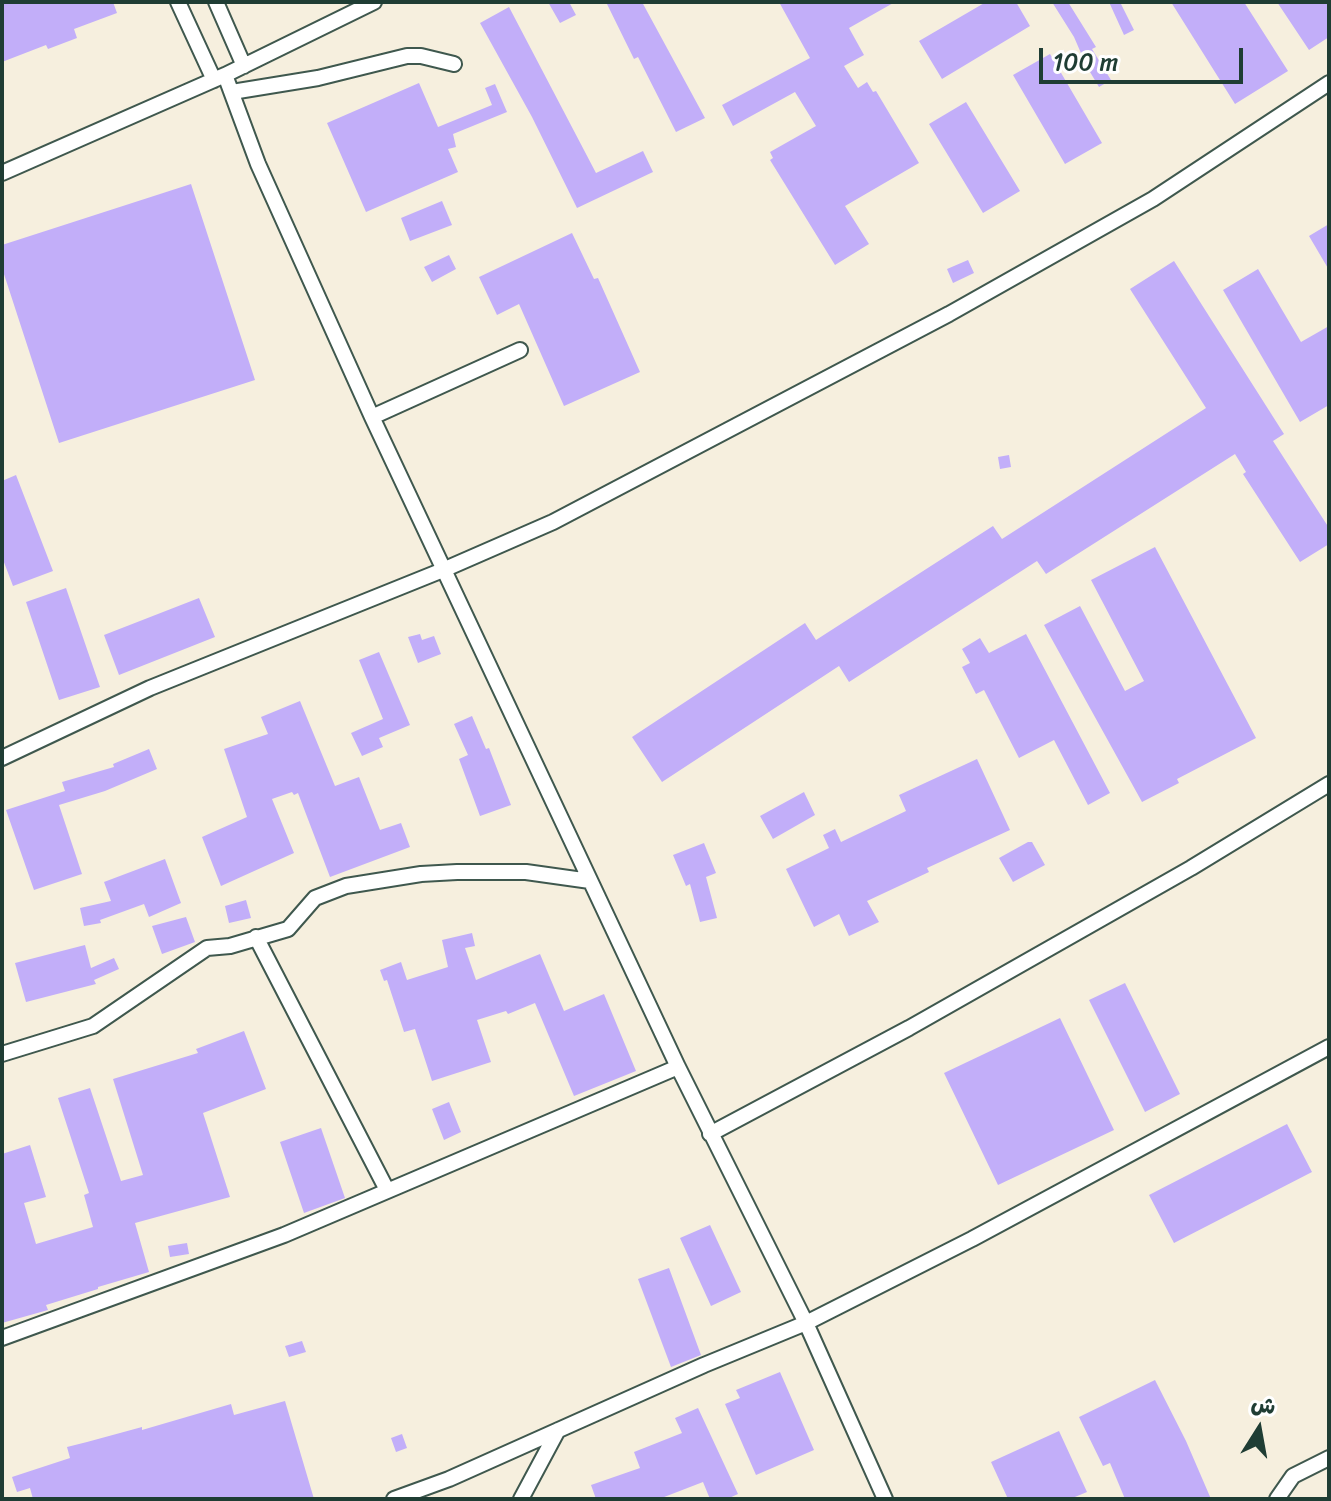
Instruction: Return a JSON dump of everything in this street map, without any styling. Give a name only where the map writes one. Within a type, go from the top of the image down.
[{"type":"street","points":[[178,2],[220,78],[232,92],[258,164],[443,570],[710,1134],[806,1323],[885,1499]]},
{"type":"street","points":[[216,2],[244,66]]},
{"type":"street","points":[[2,173],[220,78],[374,2]]},
{"type":"street","points":[[232,92],[318,78],[407,56],[454,64]]},
{"type":"street","points":[[2,758],[150,688],[443,570],[553,522],[949,314],[1153,199],[1329,83]]},
{"type":"street","points":[[372,417],[520,350]]},
{"type":"street","points":[[710,1134],[909,1028],[1191,868],[1329,784]]},
{"type":"street","points":[[2,1054],[93,1026],[207,948],[230,946],[288,929],[315,898],[346,886],[421,874],[457,872],[526,872],[590,881]]},
{"type":"street","points":[[256,937],[387,1190]]},
{"type":"street","points":[[394,1499],[449,1479],[806,1323],[986,1232],[1329,1047]]},
{"type":"street","points":[[2,1338],[284,1235],[678,1067]]},
{"type":"street","points":[[521,1499],[558,1430]]},
{"type":"street","points":[[1277,1499],[1293,1476],[1329,1458]]},
{"type":"building","points":[[9,2],[113,2],[117,13],[74,29],[77,38],[48,49],[46,45],[2,62],[2,5]]},
{"type":"building","points":[[548,2],[569,2],[576,15],[560,23]]},
{"type":"building","points":[[606,2],[642,2],[705,118],[676,132]]},
{"type":"building","points":[[779,2],[895,2],[849,28],[864,55],[844,66],[858,88],[867,82],[873,92],[876,91],[919,163],[845,206],[869,244],[835,265],[770,160],[773,158],[770,152],[816,126],[795,92],[733,126],[722,105],[810,58]]},
{"type":"building","points":[[986,2],[1016,2],[1030,26],[942,79],[919,41]]},
{"type":"building","points":[[1052,2],[1068,2],[1096,47],[1092,49],[1111,80],[1099,87]]},
{"type":"building","points":[[1109,2],[1120,2],[1134,30],[1124,35]]},
{"type":"building","points":[[1171,2],[1244,2],[1288,71],[1235,104]]},
{"type":"building","points":[[1277,2],[1329,2],[1329,37],[1309,50]]},
{"type":"building","points":[[509,7],[596,173],[643,151],[653,172],[577,208],[532,117],[480,23]]},
{"type":"building","points":[[1050,54],[1102,143],[1065,164],[1013,75]]},
{"type":"building","points":[[419,83],[438,127],[492,105],[485,88],[495,84],[507,112],[453,134],[456,147],[448,149],[458,172],[366,212],[327,123]]},
{"type":"building","points":[[966,102],[1020,191],[983,213],[929,124]]},
{"type":"building","points":[[191,184],[255,380],[59,443],[2,268],[2,245]]},
{"type":"building","points":[[442,201],[452,225],[410,241],[401,218]]},
{"type":"building","points":[[1329,224],[1329,270],[1309,236]]},
{"type":"building","points":[[572,233],[594,279],[598,278],[640,372],[564,406],[519,304],[497,315],[479,277]]},
{"type":"building","points":[[449,255],[456,269],[432,282],[424,267]]},
{"type":"building","points":[[968,260],[974,273],[953,283],[947,269]]},
{"type":"building","points":[[1174,261],[1284,434],[1273,441],[1329,528],[1329,544],[1300,562],[1243,474],[1246,472],[1235,454],[1046,574],[1037,561],[849,682],[839,666],[662,782],[632,737],[805,623],[816,640],[993,526],[1002,539],[1206,408],[1130,289]]},
{"type":"building","points":[[1258,269],[1301,342],[1329,326],[1329,405],[1300,422],[1223,290]]},
{"type":"building","points":[[1009,455],[1011,467],[1000,469],[998,457]]},
{"type":"building","points":[[16,475],[53,571],[13,586],[2,557],[2,481]]},
{"type":"building","points":[[1155,547],[1256,738],[1177,779],[1179,783],[1142,802],[1044,625],[1080,606],[1125,691],[1144,681],[1091,580]]},
{"type":"building","points":[[66,588],[100,687],[59,700],[26,602]]},
{"type":"building","points":[[199,598],[215,637],[119,675],[104,635]]},
{"type":"building","points":[[420,634],[422,640],[434,636],[441,654],[418,663],[408,637]]},
{"type":"building","points":[[1026,634],[1110,793],[1088,805],[1054,740],[1019,758],[984,690],[976,694],[962,667],[970,663],[962,649],[980,638],[989,653]]},
{"type":"building","points":[[379,652],[410,725],[379,738],[383,747],[362,756],[351,733],[383,719],[359,660]]},
{"type":"building","points":[[300,701],[335,786],[359,777],[380,830],[401,823],[410,847],[330,877],[298,793],[294,795],[292,792],[272,799],[294,853],[221,886],[202,837],[247,817],[224,749],[268,734],[261,717]]},
{"type":"building","points":[[472,716],[486,749],[489,748],[511,805],[480,816],[459,759],[468,755],[454,724]]},
{"type":"building","points":[[149,749],[157,769],[105,791],[59,805],[82,874],[34,890],[6,810],[65,791],[62,782],[114,767],[113,764]]},
{"type":"building","points":[[977,759],[1010,830],[927,868],[929,872],[867,901],[879,922],[849,936],[839,914],[814,927],[786,869],[829,848],[823,835],[835,829],[841,842],[906,811],[899,795]]},
{"type":"building","points":[[804,792],[815,815],[773,839],[760,816]]},
{"type":"building","points":[[1032,842],[1045,865],[1013,882],[999,858]]},
{"type":"building","points":[[704,843],[716,873],[706,877],[717,918],[700,922],[690,884],[686,886],[673,855]]},
{"type":"building","points":[[165,859],[181,903],[149,917],[144,904],[100,920],[101,923],[84,926],[80,908],[111,901],[104,882]]},
{"type":"building","points":[[246,900],[251,918],[229,923],[225,906]]},
{"type":"building","points":[[186,917],[195,942],[162,954],[152,926]]},
{"type":"building","points":[[472,933],[475,946],[465,948],[476,980],[540,954],[564,1011],[604,994],[636,1071],[574,1096],[535,1003],[508,1014],[506,1011],[477,1020],[491,1062],[432,1081],[415,1029],[404,1032],[387,980],[384,981],[380,970],[401,962],[407,980],[448,967],[442,940]]},
{"type":"building","points":[[85,945],[91,968],[114,958],[119,969],[94,980],[96,984],[26,1002],[15,963]]},
{"type":"building","points":[[1125,983],[1180,1094],[1145,1112],[1089,1000]]},
{"type":"building","points":[[1060,1018],[1114,1130],[998,1185],[944,1073]]},
{"type":"building","points":[[244,1031],[266,1089],[203,1113],[230,1197],[135,1223],[149,1272],[46,1305],[48,1310],[2,1323],[2,1154],[30,1145],[46,1197],[24,1203],[36,1244],[93,1227],[84,1195],[89,1193],[58,1098],[90,1088],[121,1181],[143,1175],[113,1079],[198,1053],[196,1049]]},
{"type":"building","points":[[449,1102],[461,1132],[444,1140],[432,1109]]},
{"type":"building","points":[[1287,1124],[1312,1172],[1174,1243],[1149,1195]]},
{"type":"building","points":[[321,1128],[345,1198],[304,1213],[280,1142]]},
{"type":"building","points":[[710,1225],[741,1292],[711,1306],[680,1238]]},
{"type":"building","points":[[187,1243],[189,1254],[170,1257],[168,1246]]},
{"type":"building","points":[[669,1268],[701,1355],[671,1367],[638,1279]]},
{"type":"building","points":[[302,1341],[306,1352],[289,1357],[285,1346]]},
{"type":"building","points":[[780,1372],[814,1450],[756,1475],[725,1404],[740,1398],[736,1390]]},
{"type":"building","points":[[1155,1380],[1211,1499],[1125,1499],[1110,1463],[1103,1466],[1079,1417]]},
{"type":"building","points":[[285,1401],[314,1499],[33,1499],[30,1488],[17,1492],[12,1477],[70,1458],[67,1447],[142,1427],[142,1430],[231,1404],[234,1415]]},
{"type":"building","points":[[698,1408],[738,1494],[727,1499],[710,1499],[703,1482],[659,1499],[596,1499],[591,1485],[640,1468],[634,1452],[682,1433],[675,1418]]},
{"type":"building","points":[[1059,1431],[1087,1492],[1070,1499],[1008,1499],[991,1462]]},
{"type":"building","points":[[402,1434],[407,1448],[396,1452],[391,1438]]}]
